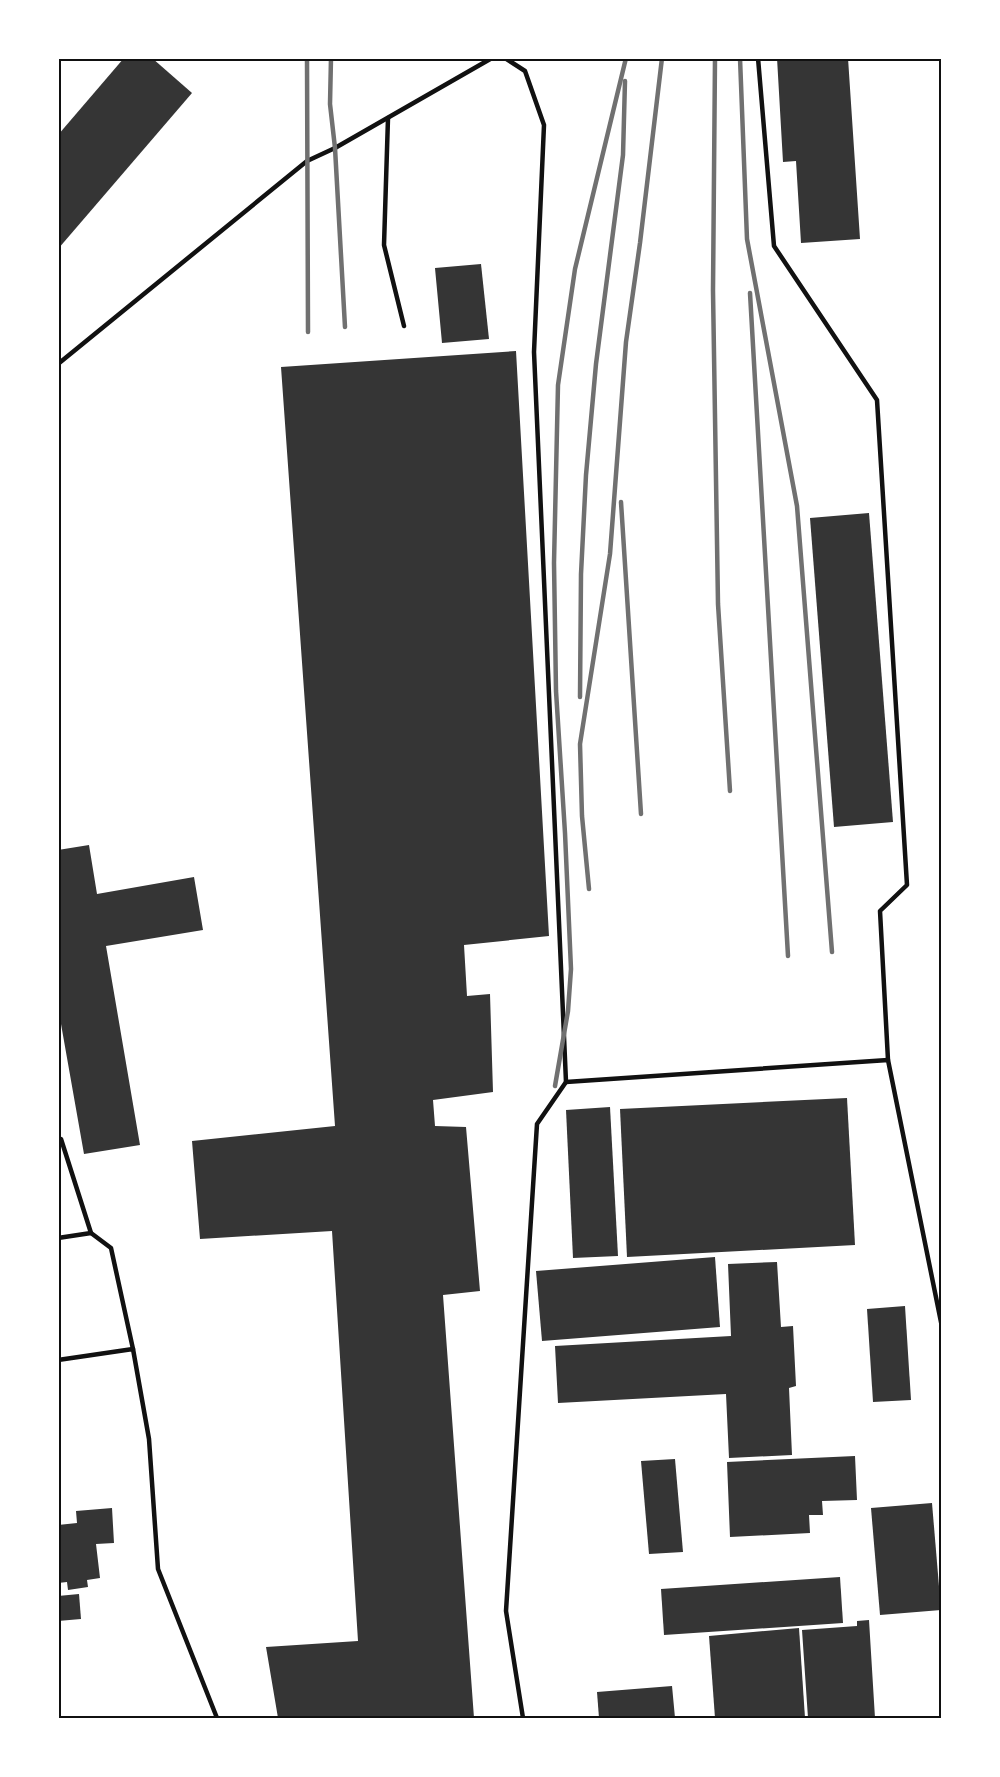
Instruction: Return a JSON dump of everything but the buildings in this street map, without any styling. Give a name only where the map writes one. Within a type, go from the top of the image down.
[{"type":"lane","points":[[58,364],[307,161],[388,118],[492,58]]},
{"type":"lane","points":[[505,58],[525,71],[544,125],[534,352],[566,1082],[537,1124],[506,1611],[523,1719]]},
{"type":"lane","points":[[758,58],[774,246],[877,400],[907,885],[880,911],[888,1060],[942,1327]]},
{"type":"lane","points":[[388,118],[384,245],[404,326]]},
{"type":"lane","points":[[566,1082],[888,1060]]},
{"type":"lane","points":[[58,1139],[61,1139],[91,1233],[111,1248],[133,1349],[149,1439],[158,1569],[217,1719]]},
{"type":"lane","points":[[58,1238],[91,1233]]},
{"type":"lane","points":[[58,1360],[133,1349]]},
{"type":"railway","points":[[307,58],[308,332]]},
{"type":"railway","points":[[331,58],[330,104],[335,148],[345,327]]},
{"type":"railway","points":[[555,1086],[568,1011],[571,969],[556,691],[554,563],[558,385],[575,269],[626,58]]},
{"type":"railway","points":[[589,889],[582,816],[580,744],[610,554],[626,342],[662,58]]},
{"type":"railway","points":[[715,58],[713,291],[718,604],[730,791]]},
{"type":"railway","points":[[740,58],[747,239],[797,506],[832,952]]},
{"type":"railway","points":[[580,697],[581,574],[586,475],[596,364],[623,155],[625,81]]},
{"type":"railway","points":[[750,293],[788,956]]},
{"type":"railway","points":[[621,502],[641,814]]}]
